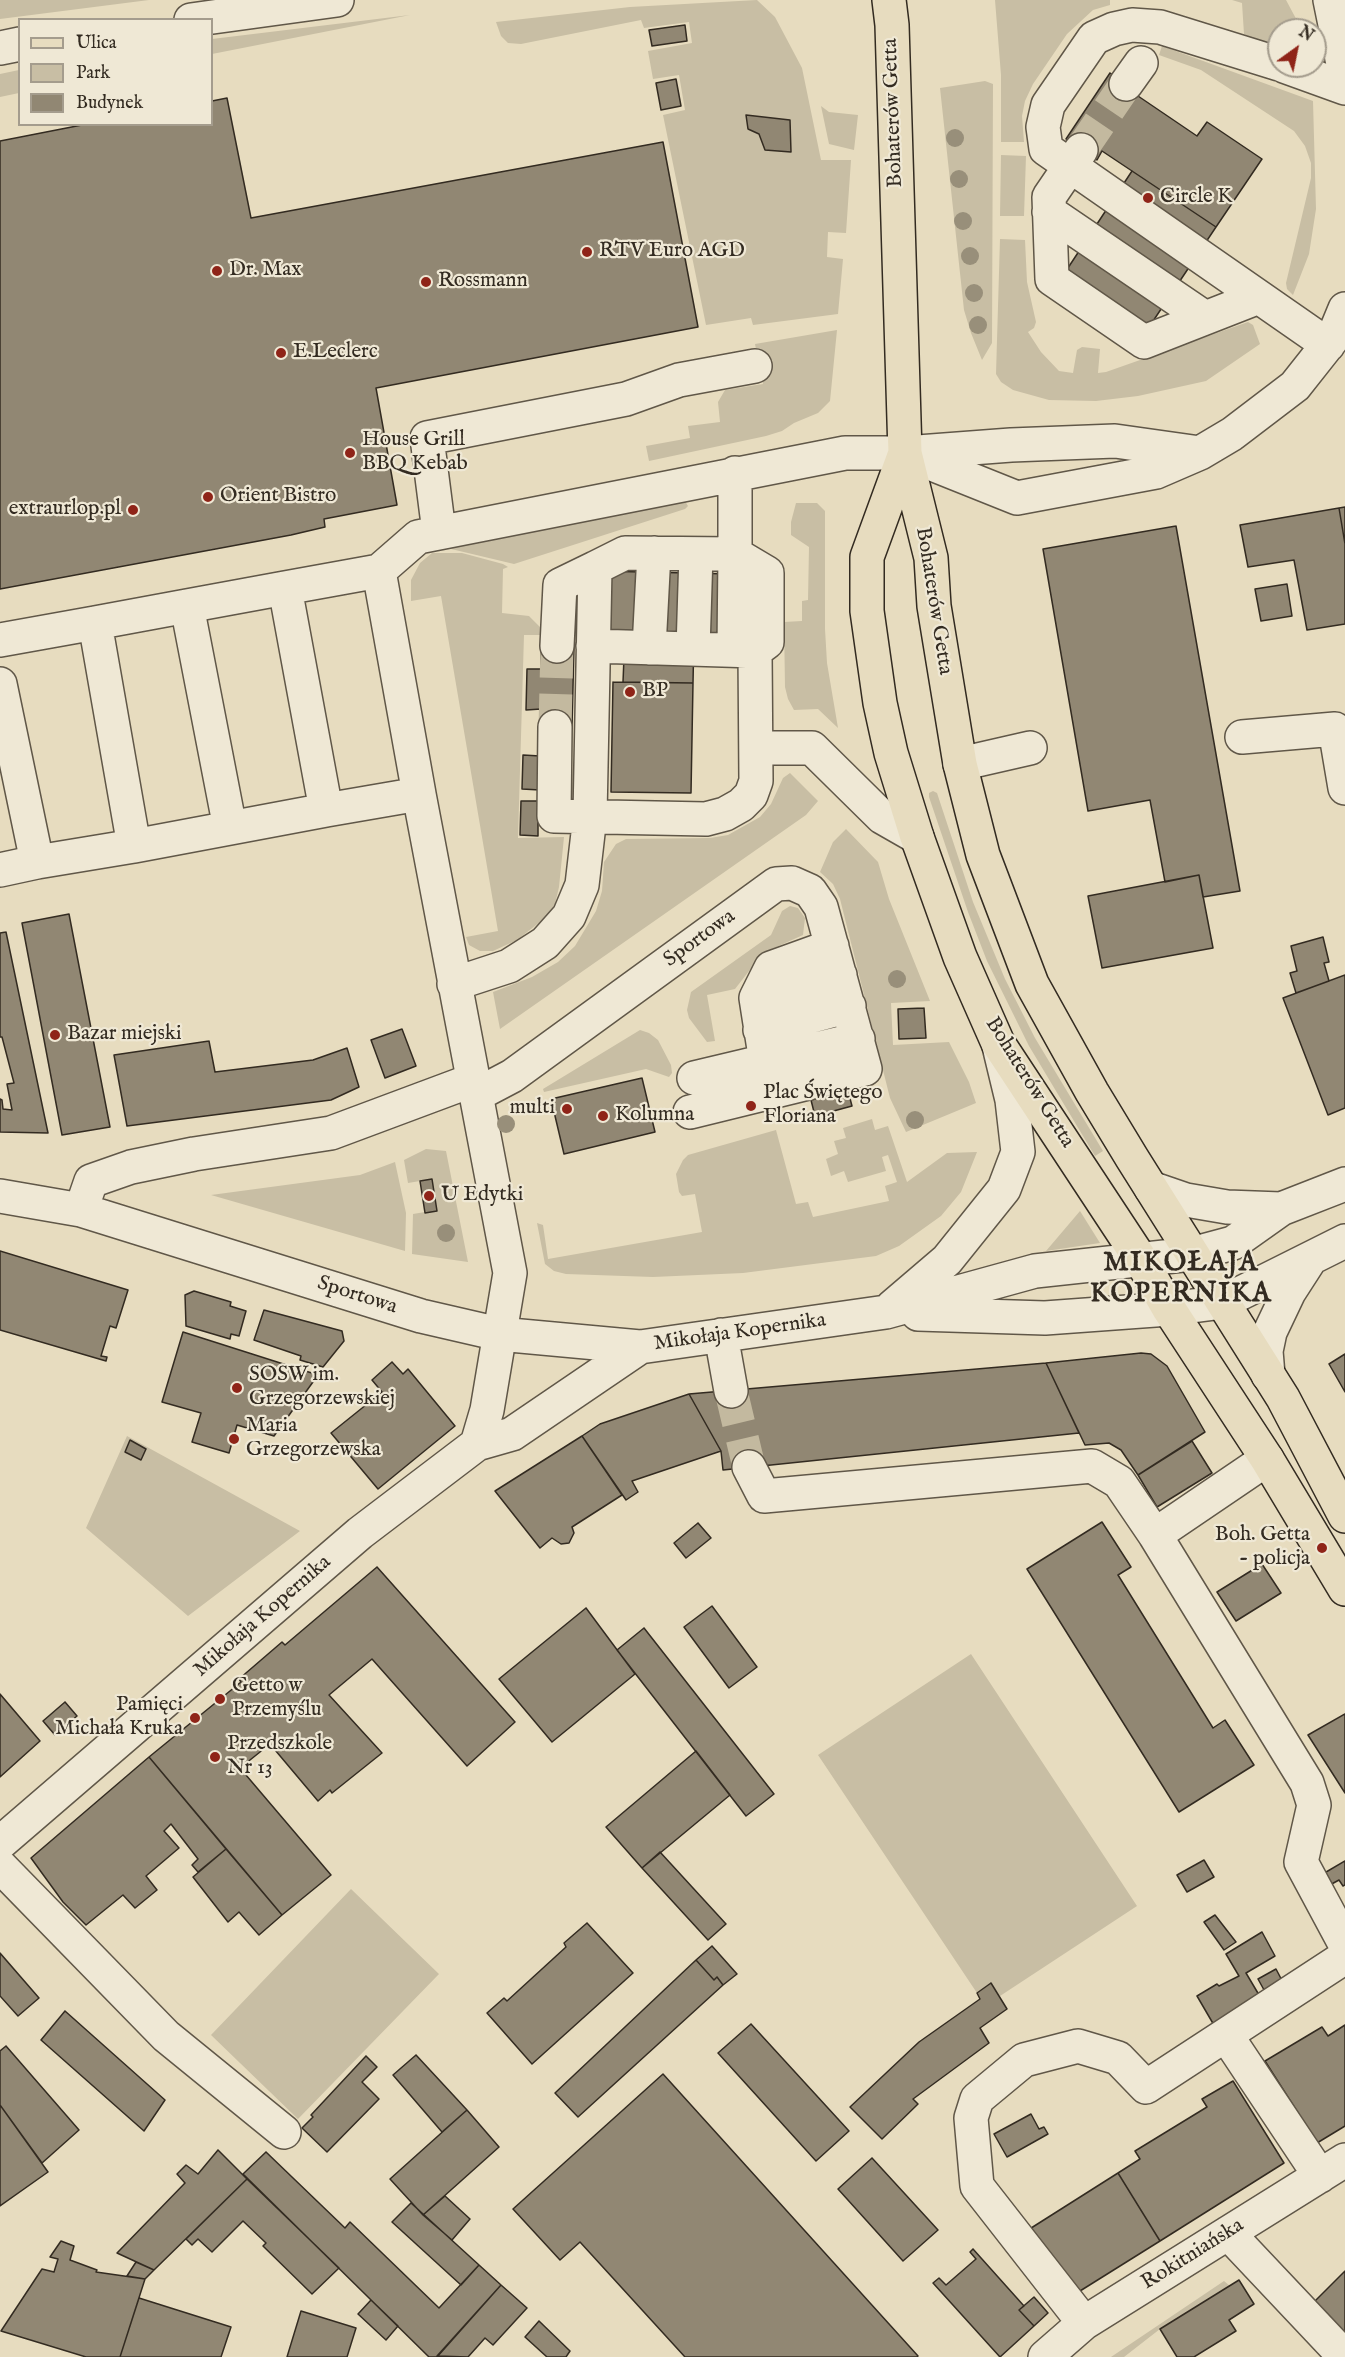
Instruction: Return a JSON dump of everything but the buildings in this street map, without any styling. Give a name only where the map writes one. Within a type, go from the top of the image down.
[{"type":"main road","name":"Bohaterów Getta","points":[[891,12],[905,453],[931,558],[934,606],[960,764],[983,855],[1032,984],[1092,1092],[1282,1398],[1345,1516]]},
{"type":"main road","name":"Bohaterów Getta","points":[[905,453],[867,557],[867,610],[880,703],[891,753],[917,837],[960,957],[998,1042],[1141,1260],[1169,1308],[1267,1459],[1345,1589]]},
{"type":"street","points":[[206,18],[337,0]]},
{"type":"street","points":[[1330,0],[1342,59],[1345,63]]},
{"type":"street","points":[[1267,60],[1160,27],[1131,25],[1114,29],[1094,38],[1048,105],[1043,127],[1046,149],[1076,158],[1259,297],[1328,345]]},
{"type":"street","points":[[0,48],[18,44]]},
{"type":"street","points":[[1317,78],[1345,88]]},
{"type":"street","points":[[1076,158],[1049,198],[1052,279],[1144,342],[1259,297]]},
{"type":"street","points":[[1049,212],[1205,318]]},
{"type":"street","points":[[905,453],[1017,498],[1156,472],[1200,453],[1232,434],[1295,386],[1333,338],[1345,309]]},
{"type":"street","points":[[439,532],[427,438],[626,399],[679,380],[755,366]]},
{"type":"street","points":[[0,640],[379,572],[418,537],[845,453],[905,453],[1011,445],[1115,441],[1200,453]]},
{"type":"street","points":[[735,473],[735,554]]},
{"type":"street","points":[[557,646],[560,585],[625,553],[735,554],[768,573],[767,642],[744,651],[593,646]]},
{"type":"street","points":[[649,648],[654,553]]},
{"type":"street","points":[[693,649],[696,554]]},
{"type":"street","points":[[454,984],[509,966],[544,943],[569,916],[582,885],[590,816],[595,568]]},
{"type":"street","points":[[379,572],[418,794],[510,1273],[487,1410],[477,1444]]},
{"type":"street","points":[[285,588],[326,810]]},
{"type":"street","points":[[187,606],[230,828]]},
{"type":"street","points":[[95,623],[134,846]]},
{"type":"street","points":[[555,727],[554,816],[706,819],[725,814],[741,805],[751,795],[756,781],[756,748],[744,651]]},
{"type":"street","points":[[0,684],[37,862]]},
{"type":"street","points":[[1242,737],[1335,729],[1345,788]]},
{"type":"street","points":[[756,748],[812,748],[882,817],[917,837]]},
{"type":"street","points":[[960,764],[1030,748]]},
{"type":"street","points":[[0,870],[418,794]]},
{"type":"street","name":"Sportowa","points":[[81,1210],[91,1181],[131,1167],[194,1154],[331,1132],[512,1076],[776,884],[792,883],[810,891],[821,907],[836,960]]},
{"type":"street","points":[[690,1112],[865,1069],[836,960],[771,968],[756,998],[766,1062]]},
{"type":"street","points":[[760,1030],[849,1006]]},
{"type":"street","points":[[694,1078],[858,1039]]},
{"type":"street","points":[[886,1312],[947,1260],[1004,1189],[1018,1152],[1012,1100],[998,1042]]},
{"type":"street","name":"Mikołaja Kopernika","points":[[0,1843],[360,1533],[477,1444],[512,1434],[640,1347],[886,1312],[1035,1272],[1192,1254],[1233,1243],[1281,1209],[1345,1184]]},
{"type":"street","name":"Mikołaja Kopernika","points":[[1151,1188],[1186,1200],[1227,1208],[1281,1209]]},
{"type":"street","name":"Sportowa","points":[[0,1196],[81,1210],[421,1316],[499,1334],[640,1347]]},
{"type":"street","name":"Mikołaja Kopernika","points":[[886,1312],[1045,1318],[1223,1302],[1345,1241]]},
{"type":"street","points":[[1268,1375],[1266,1351],[1270,1332],[1289,1292],[1309,1261]]},
{"type":"street","points":[[721,1335],[731,1391]]},
{"type":"street","points":[[1155,1535],[1267,1459]]},
{"type":"street","points":[[749,1467],[764,1496],[1092,1466],[1119,1482],[1155,1535],[1307,1783],[1314,1805],[1301,1862],[1345,1944]]},
{"type":"street","points":[[0,1866],[165,2036],[284,2132]]},
{"type":"street","points":[[1084,2323],[977,2186],[971,2118],[976,2099],[1024,2060],[1078,2046],[1118,2058],[1146,2086],[1345,1957]]},
{"type":"street","points":[[1226,2035],[1332,2168]]},
{"type":"street","name":"Rokitniańska","points":[[1045,2357],[1084,2323],[1332,2168]]},
{"type":"street","points":[[1228,2233],[1345,2357]]},
{"type":"green space","points":[[0,0],[149,0],[0,19]]},
{"type":"green space","points":[[757,0],[775,17],[802,68],[821,160],[851,160],[846,233],[828,232],[827,257],[843,259],[838,314],[753,325],[751,318],[706,325],[663,115],[685,110],[679,75],[653,79],[648,51],[692,43],[689,22],[644,28],[641,20],[521,44],[508,43],[501,36],[496,22],[630,7]]},
{"type":"green space","points":[[995,0],[1110,0],[1110,5],[1093,10],[1067,34],[1033,84],[1025,101],[1022,116],[1024,142],[1001,142],[1001,75]]},
{"type":"green space","points":[[1232,0],[1286,0],[1296,18],[1267,18],[1267,41],[1260,41],[1244,34],[1242,3]]},
{"type":"green space","points":[[410,15],[213,54],[213,39]]},
{"type":"green space","points":[[1162,46],[1313,101],[1316,209],[1309,254],[1293,295],[1287,289],[1286,283],[1311,178],[1311,163],[1305,146],[1294,131],[1201,70],[1159,55]]},
{"type":"green space","points":[[18,70],[18,93],[0,97],[0,74]]},
{"type":"green space","points":[[985,81],[993,84],[992,343],[982,360],[964,310],[940,88]]},
{"type":"green space","points":[[821,106],[829,112],[858,115],[854,150],[829,144]]},
{"type":"green space","points":[[1001,155],[1026,156],[1024,216],[1000,216]]},
{"type":"green space","points":[[1000,239],[1025,240],[1027,282],[1036,322],[1034,328],[1028,332],[1041,352],[1059,371],[1073,373],[1077,350],[1082,347],[1100,349],[1098,373],[1106,372],[1248,322],[1253,325],[1260,344],[1206,381],[1138,396],[1096,401],[1049,400],[1013,390],[1001,382],[996,374]]},
{"type":"green space","points":[[837,330],[830,401],[818,413],[782,431],[766,436],[649,461],[646,446],[690,438],[688,426],[720,422],[718,402],[725,390],[763,384],[755,344]]},
{"type":"green space","points":[[685,501],[688,506],[685,509],[514,564],[447,548]]},
{"type":"green space","points":[[796,503],[817,503],[825,511],[827,663],[838,728],[818,709],[794,710],[785,687],[784,622],[802,621],[802,601],[808,600],[809,547],[791,535],[791,522]]},
{"type":"green space","points":[[432,553],[462,553],[508,567],[503,569],[502,613],[529,616],[541,628],[541,635],[524,635],[518,838],[564,837],[559,887],[555,904],[545,918],[517,940],[493,951],[480,951],[469,945],[466,937],[498,931],[441,596],[411,601],[411,580],[420,563]]},
{"type":"green space","points":[[790,773],[818,801],[806,815],[500,1029],[493,992],[532,977],[558,962],[575,946],[596,911],[602,891],[604,862],[616,844],[626,839],[710,838],[728,835],[760,817],[771,804],[783,778]]},
{"type":"green space","points":[[933,791],[937,793],[973,902],[1005,979],[1035,1038],[1103,1151],[1095,1156],[1029,1046],[987,961],[929,797],[929,793]]},
{"type":"green space","points":[[846,829],[878,862],[889,899],[930,1001],[891,1003],[893,1045],[949,1042],[969,1082],[976,1103],[906,1132],[890,1098],[840,899],[833,884],[820,872],[833,842]]},
{"type":"green space","points":[[790,906],[798,908],[805,918],[803,935],[763,953],[735,989],[707,995],[715,1041],[707,1042],[689,1018],[687,1010],[691,992],[771,935],[782,911]]},
{"type":"green space","points":[[640,1030],[658,1040],[671,1065],[672,1073],[669,1077],[646,1069],[544,1092],[543,1089]]},
{"type":"green space","points":[[872,1119],[875,1130],[888,1126],[907,1182],[947,1153],[977,1152],[961,1192],[941,1216],[899,1246],[876,1256],[743,1273],[653,1277],[566,1274],[554,1271],[545,1264],[537,1223],[543,1225],[548,1259],[702,1232],[695,1194],[682,1196],[679,1192],[676,1174],[683,1160],[688,1155],[776,1130],[796,1204],[808,1202],[813,1217],[889,1201],[885,1186],[897,1182],[888,1155],[882,1157],[886,1171],[848,1182],[844,1171],[831,1176],[826,1159],[838,1154],[834,1141],[846,1138],[843,1128]]},
{"type":"green space","points":[[426,1149],[446,1151],[468,1262],[412,1254],[413,1214],[437,1210],[432,1179],[408,1183],[404,1160]]},
{"type":"green space","points":[[395,1162],[406,1213],[405,1251],[211,1195],[360,1175]]},
{"type":"green space","points":[[1080,1211],[1100,1243],[1046,1251]]},
{"type":"green space","points":[[127,1436],[300,1531],[188,1616],[86,1528]]},
{"type":"green space","points":[[971,1654],[1137,1906],[1000,1996],[991,1983],[977,1993],[818,1755]]},
{"type":"green space","points":[[351,1889],[439,1974],[298,2119],[211,2035]]},
{"type":"green space","points":[[1224,2281],[1230,2286],[1160,2329],[1124,2357],[1111,2357]]},
{"type":"tunnel","points":[[1081,150],[1126,84]]},
{"type":"tunnel","points":[[555,727],[557,646]]},
{"type":"tunnel","points":[[731,1391],[749,1467]]},
{"type":"place","name":"Circle K","points":[[1148,198]]},
{"type":"place","name":"RTV Euro AGD","points":[[587,252]]},
{"type":"place","name":"Dr. Max","points":[[217,271]]},
{"type":"place","name":"Rossmann","points":[[426,282]]},
{"type":"place","name":"E.Leclerc","points":[[281,353]]},
{"type":"place","name":"House Grill BBQ Kebab","points":[[350,453]]},
{"type":"place","name":"Orient Bistro","points":[[208,497]]},
{"type":"place","name":"extraurlop.pl","points":[[133,510]]},
{"type":"place","name":"BP","points":[[630,692]]},
{"type":"place","name":"Bazar miejski","points":[[55,1035]]},
{"type":"place","name":"Plac Świętego Floriana","points":[[751,1106]]},
{"type":"place","name":"multi","points":[[567,1109]]},
{"type":"place","name":"Kolumna","points":[[603,1116]]},
{"type":"place","name":"U Edytki","points":[[429,1196]]},
{"type":"place","name":"SOSW im. Grzegorzewskiej","points":[[237,1388]]},
{"type":"place","name":"Maria Grzegorzewska","points":[[234,1439]]},
{"type":"place","name":"Boh. Getta - policja","points":[[1322,1548]]},
{"type":"place","name":"Getto w Przemyślu","points":[[220,1699]]},
{"type":"place","name":"Pamięci Michała Kruka","points":[[195,1718]]},
{"type":"place","name":"Przedszkole Nr 13","points":[[215,1757]]},
{"type":"district","name":"MIKOŁAJA KOPERNIKA","points":[[1181,1280]]}]
